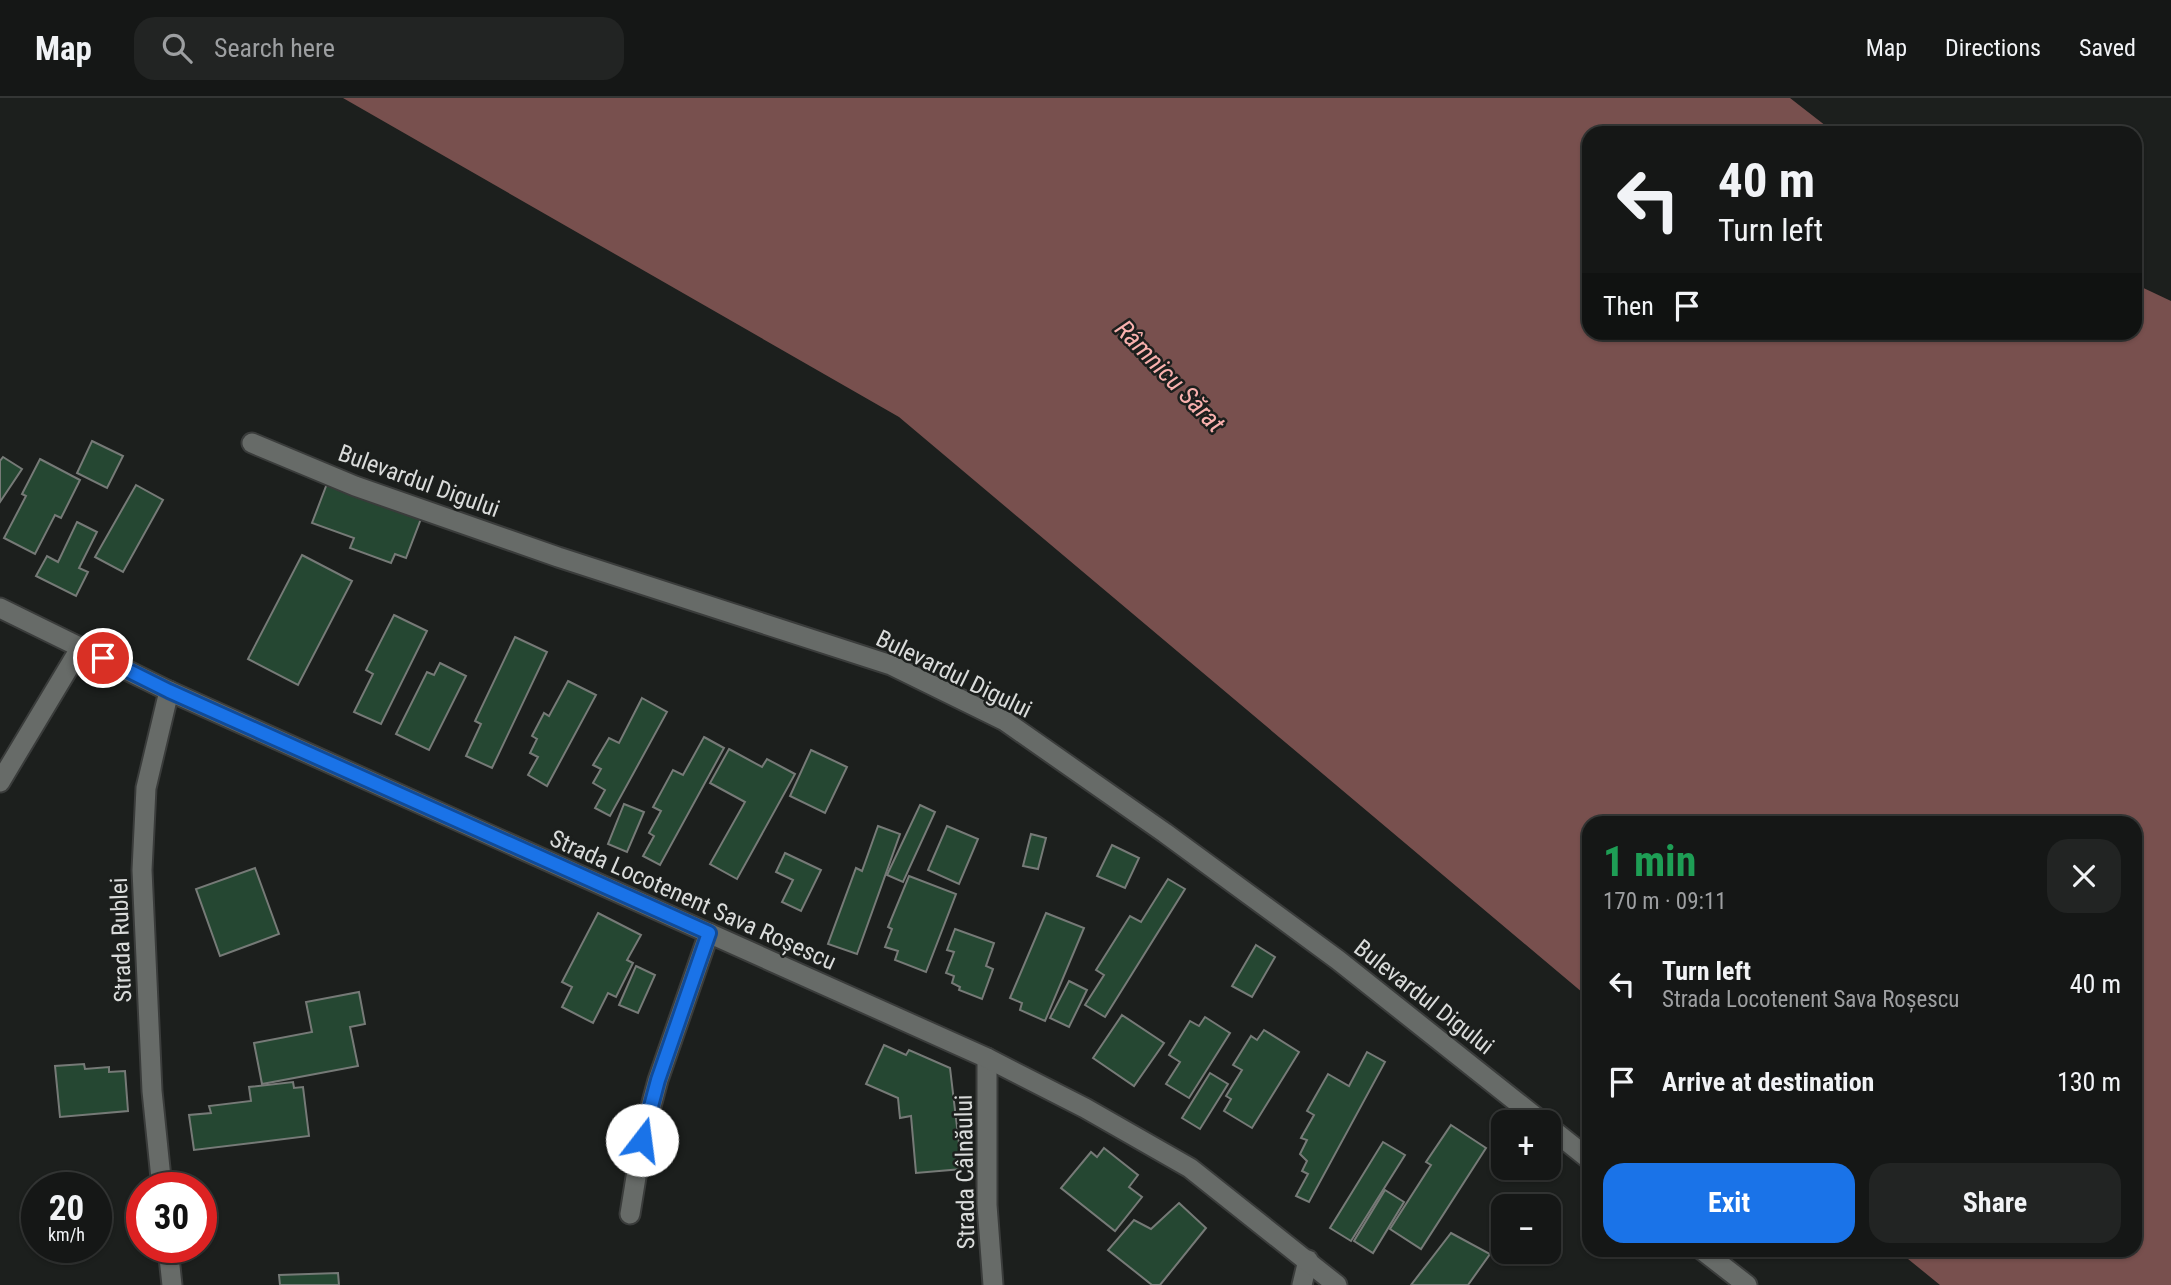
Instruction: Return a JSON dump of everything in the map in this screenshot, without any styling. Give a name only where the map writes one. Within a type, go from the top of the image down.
[{"type":"street","name":"Bulevardul Digului","points":[[252,443],[355,486],[558,557],[891,665],[1005,721],[1165,833],[1338,960],[1527,1110]]},
{"type":"street","name":"Strada Locotenent Sava Roșescu","points":[[0,608],[169,691],[987,1058],[1085,1108],[1189,1168],[1338,1285]]},
{"type":"street","points":[[0,782],[80,647]]},
{"type":"street","name":"Strada Rublei","points":[[160,1172],[152,1091],[142,870],[146,788],[169,691]]},
{"type":"street","points":[[630,1214],[642,1140],[658,1080],[709,933]]},
{"type":"street","name":"Strada Câlnăului","points":[[987,1058],[987,1205],[993,1285]]},
{"type":"street","points":[[1561,1137],[1582,1153]]},
{"type":"street","points":[[1711,1257],[1747,1285]]},
{"type":"street","points":[[1302,1285],[1308,1260]]},
{"type":"street","points":[[170,1263],[172,1285]]},
{"type":"water","name":"Râmnicu Sărat","points":[[343,98],[1790,98],[1826,126],[1582,126],[1582,340],[2142,340],[2142,287],[2171,301],[2171,1285],[1940,1285],[1906,1257],[2142,1257],[2142,816],[1582,816],[1582,992],[899,417]]},
{"type":"building","points":[[92,441],[123,456],[107,488],[77,473]]},
{"type":"building","points":[[3,457],[22,469],[0,502],[0,461]]},
{"type":"building","points":[[40,459],[80,480],[61,518],[55,515],[35,554],[4,538],[26,496],[22,494]]},
{"type":"building","points":[[328,481],[422,516],[406,558],[395,554],[391,563],[350,548],[354,538],[312,523]]},
{"type":"building","points":[[136,485],[163,500],[123,572],[95,557]]},
{"type":"building","points":[[77,522],[97,532],[79,568],[88,572],[76,596],[36,576],[47,556],[58,562]]},
{"type":"building","points":[[302,555],[352,581],[298,685],[248,659]]},
{"type":"building","points":[[394,615],[427,631],[381,724],[354,712],[373,674],[366,670]]},
{"type":"building","points":[[515,637],[547,652],[492,768],[466,756],[481,724],[475,721]]},
{"type":"building","points":[[440,663],[466,676],[429,750],[396,734],[427,672],[434,675]]},
{"type":"building","points":[[568,681],[596,695],[547,786],[528,775],[538,757],[530,753],[537,739],[532,736],[544,713],[549,716]]},
{"type":"building","points":[[642,698],[667,712],[610,816],[595,808],[605,790],[593,783],[601,769],[593,765],[609,738],[619,743]]},
{"type":"building","points":[[704,737],[724,748],[660,865],[643,856],[654,836],[649,833],[661,811],[653,807],[673,770],[683,775]]},
{"type":"building","points":[[729,749],[762,767],[767,759],[795,774],[737,879],[710,864],[745,802],[710,783]]},
{"type":"building","points":[[811,750],[847,767],[825,813],[790,796]]},
{"type":"building","points":[[624,804],[644,812],[627,852],[608,844]]},
{"type":"building","points":[[920,805],[935,812],[903,882],[887,875]]},
{"type":"building","points":[[878,826],[900,834],[857,954],[828,944],[856,868],[862,871]]},
{"type":"building","points":[[947,826],[978,839],[959,884],[928,870]]},
{"type":"building","points":[[1031,834],[1046,838],[1038,869],[1023,866]]},
{"type":"building","points":[[1112,845],[1139,858],[1125,888],[1097,876]]},
{"type":"building","points":[[785,853],[821,870],[801,911],[782,902],[793,880],[776,872]]},
{"type":"building","points":[[255,868],[279,934],[220,956],[196,889]]},
{"type":"building","points":[[909,876],[956,894],[926,972],[895,960],[898,951],[885,947],[892,929],[888,927]]},
{"type":"building","points":[[1168,879],[1185,889],[1105,1017],[1085,1005],[1104,975],[1096,970],[1130,916],[1141,922]]},
{"type":"building","points":[[598,913],[641,935],[627,960],[633,963],[616,997],[608,993],[593,1023],[562,1007],[572,987],[562,982]]},
{"type":"building","points":[[1046,913],[1084,928],[1045,1021],[1020,1010],[1022,1003],[1010,998]]},
{"type":"building","points":[[955,929],[994,943],[986,966],[993,969],[982,999],[959,990],[960,987],[952,983],[954,976],[946,973],[954,952],[947,950]]},
{"type":"building","points":[[1256,945],[1275,957],[1252,997],[1232,986]]},
{"type":"building","points":[[636,966],[655,975],[638,1013],[619,1005]]},
{"type":"building","points":[[1069,981],[1087,990],[1069,1027],[1050,1018]]},
{"type":"building","points":[[359,992],[365,1024],[350,1027],[358,1066],[262,1084],[254,1043],[312,1032],[306,1002]]},
{"type":"building","points":[[1122,1015],[1164,1043],[1134,1086],[1093,1058]]},
{"type":"building","points":[[1205,1017],[1230,1033],[1189,1098],[1166,1084],[1180,1062],[1169,1055],[1190,1021],[1199,1026]]},
{"type":"building","points":[[1264,1030],[1299,1052],[1252,1128],[1224,1111],[1231,1099],[1226,1096],[1242,1070],[1233,1065],[1251,1036],[1257,1040]]},
{"type":"building","points":[[884,1045],[906,1055],[909,1050],[950,1068],[962,1169],[916,1173],[911,1116],[900,1118],[898,1098],[866,1084]]},
{"type":"building","points":[[1367,1052],[1385,1062],[1309,1202],[1296,1196],[1308,1174],[1302,1171],[1307,1161],[1300,1154],[1307,1140],[1301,1138],[1314,1115],[1307,1111],[1328,1074],[1349,1086]]},
{"type":"building","points":[[84,1064],[85,1069],[109,1067],[109,1072],[125,1071],[128,1111],[60,1117],[55,1066]]},
{"type":"building","points":[[1210,1073],[1228,1084],[1200,1129],[1182,1118]]},
{"type":"building","points":[[293,1082],[294,1088],[303,1087],[309,1136],[194,1150],[189,1115],[211,1113],[209,1106],[251,1101],[249,1087]]},
{"type":"building","points":[[1451,1125],[1486,1148],[1421,1249],[1390,1229],[1431,1165],[1426,1162]]},
{"type":"building","points":[[1383,1142],[1405,1155],[1351,1241],[1330,1228]]},
{"type":"building","points":[[1104,1148],[1138,1175],[1129,1187],[1142,1197],[1115,1231],[1061,1188],[1091,1152],[1097,1157]]},
{"type":"building","points":[[1385,1190],[1404,1202],[1373,1253],[1354,1241]]},
{"type":"building","points":[[1179,1203],[1206,1228],[1160,1285],[1152,1285],[1108,1250],[1134,1220],[1151,1229]]},
{"type":"building","points":[[1451,1233],[1490,1254],[1468,1285],[1411,1285]]},
{"type":"building","points":[[338,1273],[339,1285],[280,1285],[279,1275]]},
{"type":"route","points":[[103,658],[169,691],[709,933],[658,1080],[642,1140]]}]
